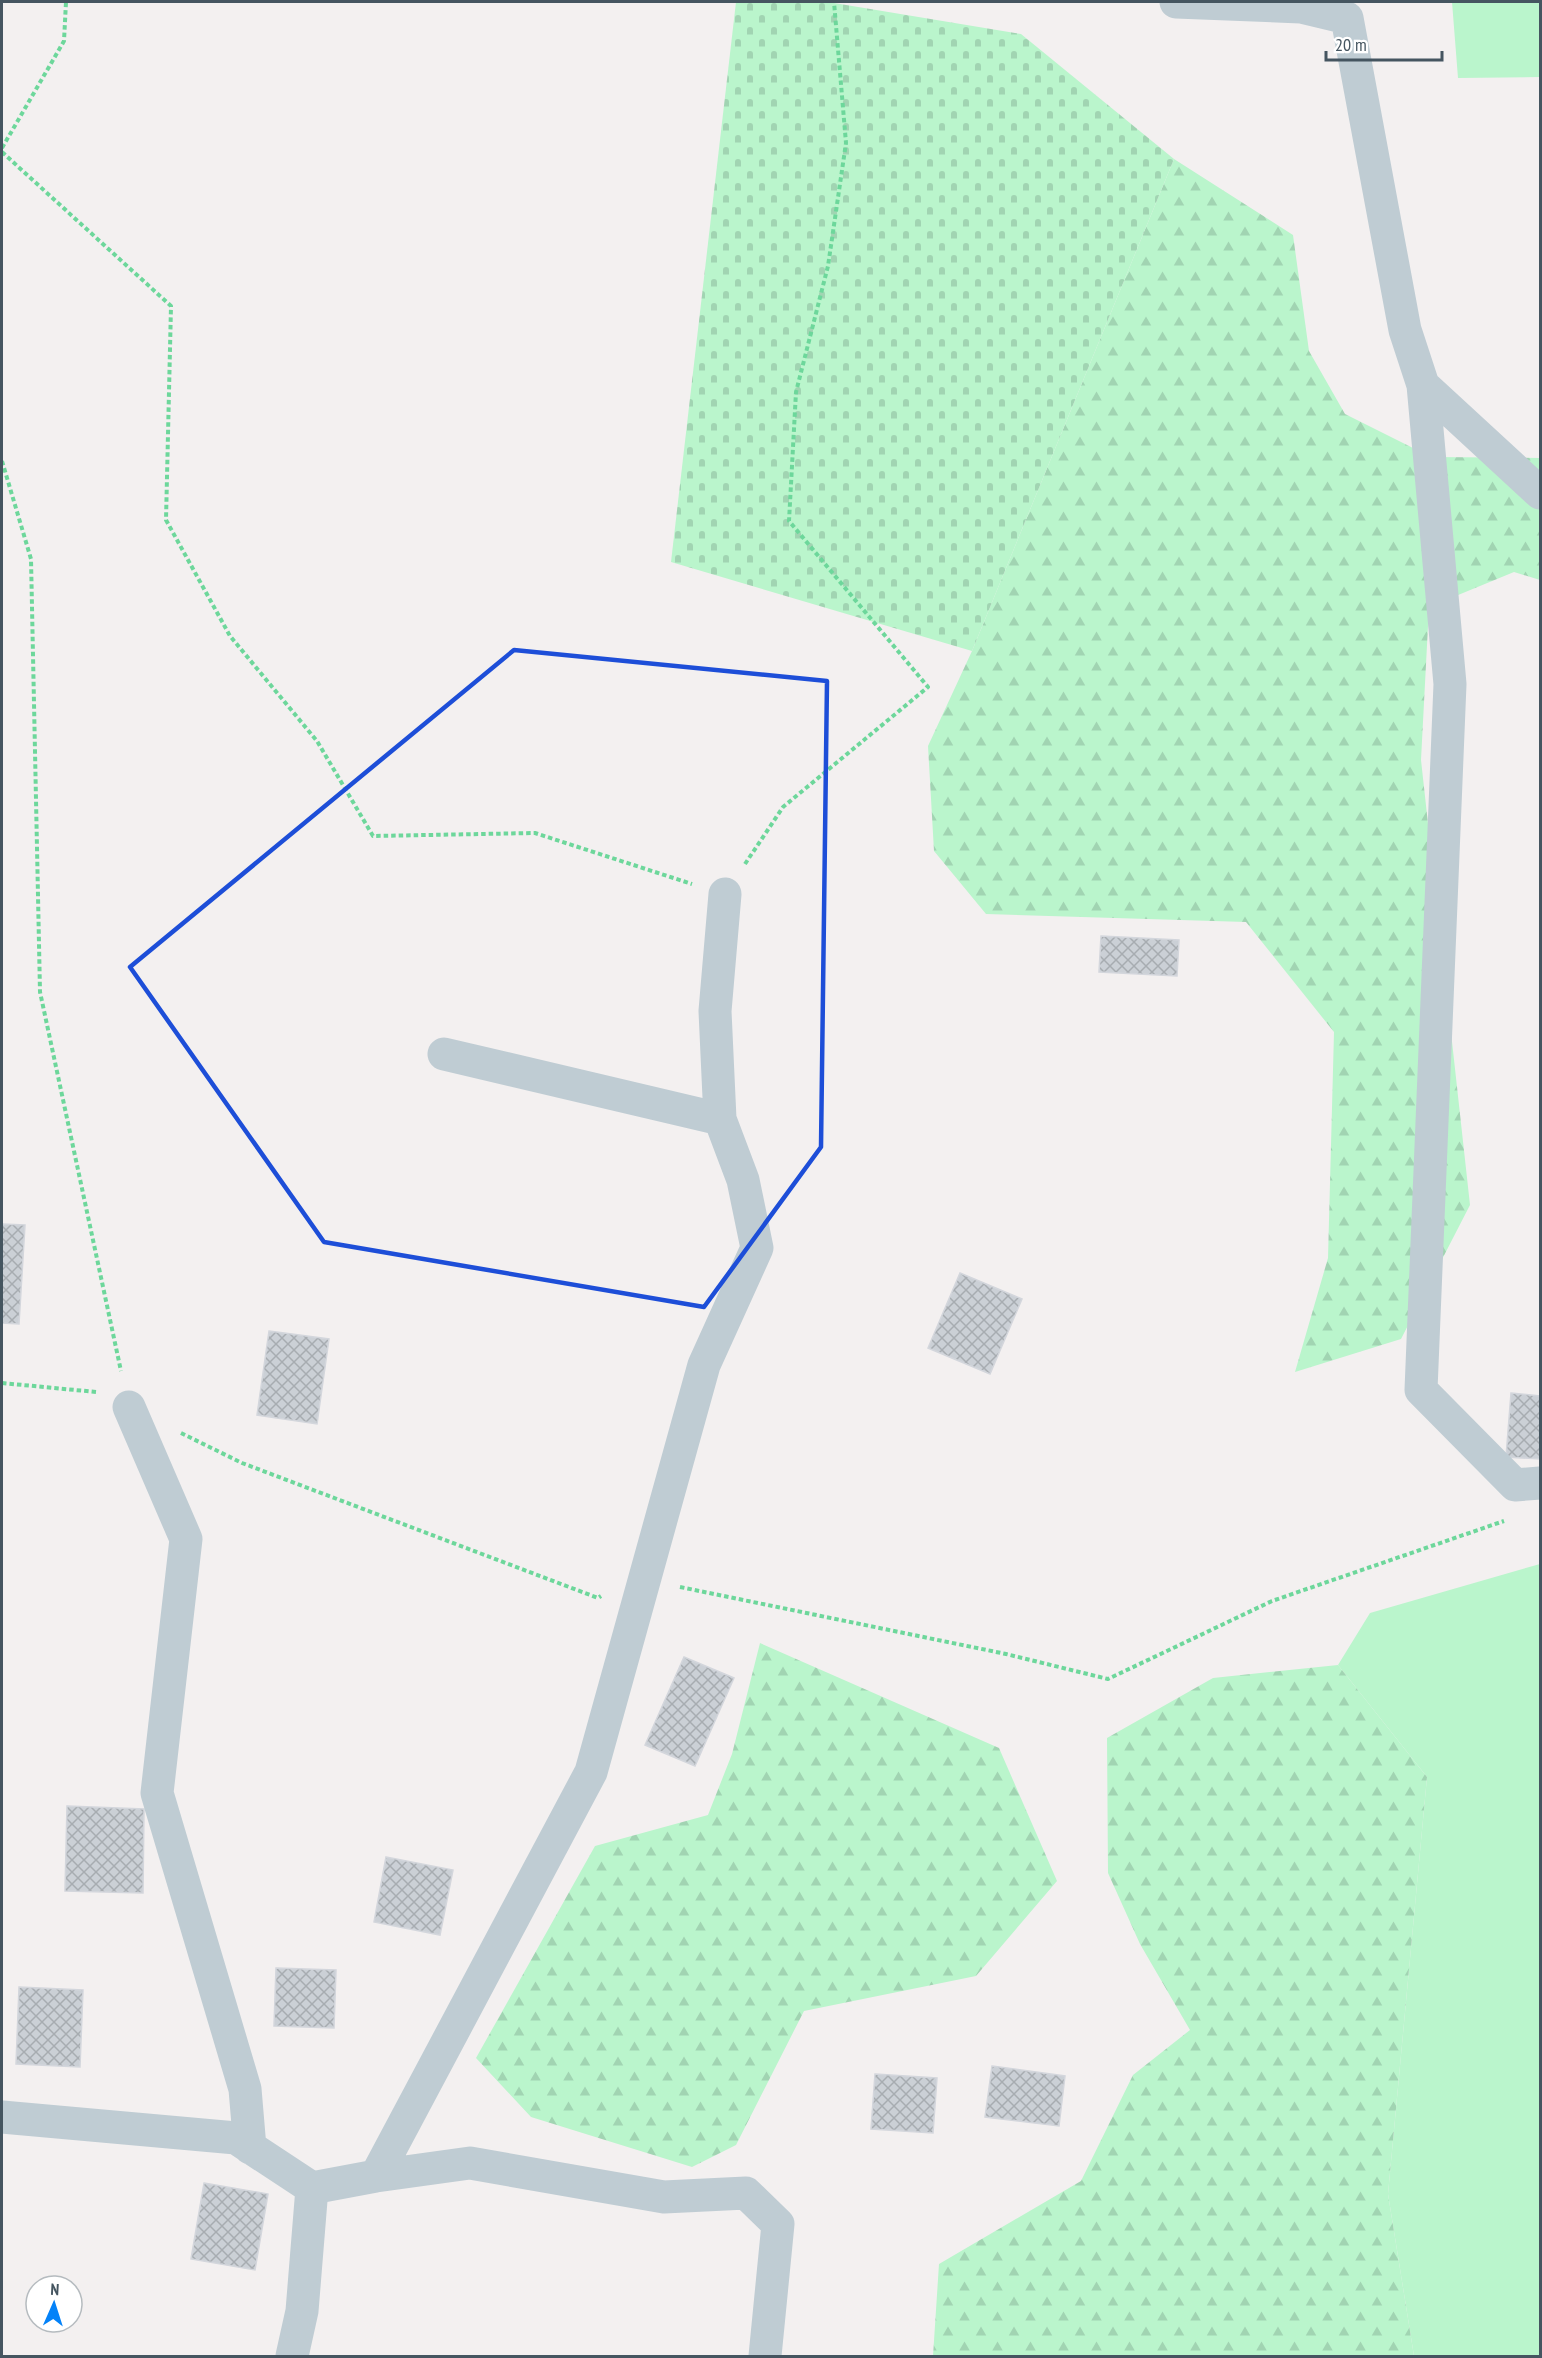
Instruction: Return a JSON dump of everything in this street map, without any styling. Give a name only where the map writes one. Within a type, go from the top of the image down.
[{"type":"street","points":[[1176,2],[1301,7],[1347,18],[1405,330],[1423,386],[1450,684],[1420,1390],[1515,1485],[1540,1483]]},
{"type":"street","points":[[1423,386],[1540,493]]},
{"type":"street","points":[[376,2176],[591,1772],[704,1365],[757,1248],[743,1180],[720,1119],[715,1011],[725,894]]},
{"type":"street","points":[[444,1054],[720,1119]]},
{"type":"street","points":[[129,1407],[186,1539],[157,1793],[245,2089],[250,2148]]},
{"type":"street","points":[[2,2117],[236,2138],[312,2188],[376,2176],[470,2163],[664,2197],[746,2193],[778,2224],[765,2356]]},
{"type":"street","points":[[292,2356],[302,2311],[312,2188]]},
{"type":"path","points":[[66,2],[64,41],[2,150],[171,306],[166,520],[230,636],[317,741],[373,836],[535,833],[725,894],[783,807],[928,687],[789,521],[796,392],[828,266],[846,143],[834,2]]},
{"type":"path","points":[[2,461],[31,559],[40,992],[129,1407]]},
{"type":"path","points":[[2,1383],[98,1392],[129,1407]]},
{"type":"path","points":[[180,1433],[243,1463],[598,1598],[645,1580],[1006,1654],[1108,1679],[1272,1601],[1510,1519]]},
{"type":"highlighted area","points":[[514,650],[827,681],[821,1147],[704,1307],[324,1242],[130,967]]},
{"type":"green space","points":[[736,2],[828,2],[1021,34],[1174,159],[972,651],[671,562]]},
{"type":"green space","points":[[1452,2],[1540,2],[1540,77],[1458,78]]},
{"type":"green space","points":[[1174,159],[1293,235],[1309,351],[1345,414],[1431,457],[1540,458],[1540,580],[1514,572],[1429,607],[1421,760],[1470,1205],[1401,1339],[1295,1372],[1328,1258],[1334,1032],[1246,922],[986,914],[934,851],[928,746],[972,651]]},
{"type":"green space","points":[[1540,1564],[1540,2356],[1414,2356],[1388,2194],[1427,1777],[1338,1665],[1370,1613]]},
{"type":"green space","points":[[760,1643],[999,1748],[1057,1881],[976,1976],[804,2011],[736,2145],[692,2167],[531,2117],[476,2058],[595,1846],[708,1815],[732,1754]]},
{"type":"green space","points":[[1338,1665],[1427,1777],[1388,2194],[1414,2356],[933,2356],[939,2264],[1081,2181],[1133,2075],[1190,2030],[1140,1944],[1108,1873],[1107,1738],[1213,1678]]},
{"type":"building","points":[[1101,936],[1179,940],[1177,976],[1099,972]]},
{"type":"building","points":[[2,1224],[25,1225],[19,1324],[2,1323]]},
{"type":"building","points":[[960,1273],[1022,1299],[990,1374],[928,1348]]},
{"type":"building","points":[[269,1331],[329,1339],[317,1424],[257,1415]]},
{"type":"building","points":[[1511,1393],[1540,1396],[1540,1459],[1506,1457]]},
{"type":"building","points":[[684,1657],[734,1678],[695,1766],[645,1745]]},
{"type":"building","points":[[67,1806],[144,1809],[143,1893],[65,1891]]},
{"type":"building","points":[[386,1857],[453,1870],[440,1935],[374,1922]]},
{"type":"building","points":[[276,1968],[336,1970],[334,2028],[274,2026]]},
{"type":"building","points":[[19,1987],[83,1990],[80,2067],[16,2064]]},
{"type":"building","points":[[992,2066],[1065,2076],[1059,2126],[985,2117]]},
{"type":"building","points":[[875,2074],[937,2078],[933,2133],[871,2129]]},
{"type":"building","points":[[204,2183],[268,2194],[255,2270],[191,2259]]}]
